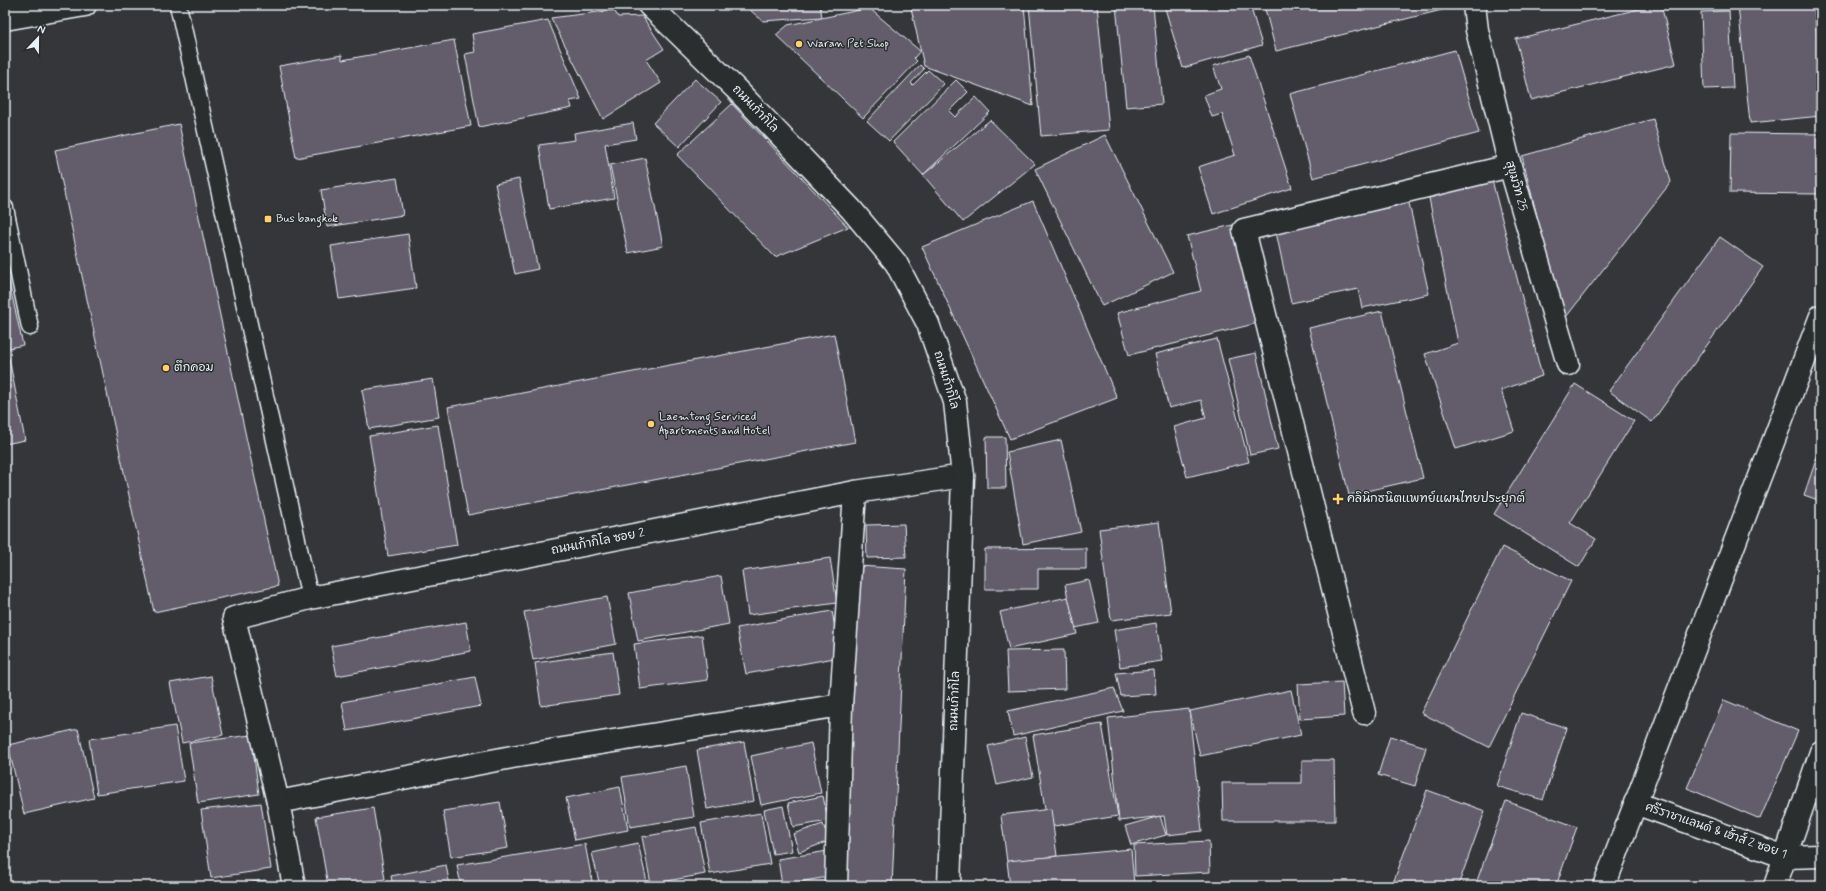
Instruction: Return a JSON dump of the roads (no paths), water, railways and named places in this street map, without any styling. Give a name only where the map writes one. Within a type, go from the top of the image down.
[{"type":"main road","points":[[5,20],[85,5]]},
{"type":"main road","name":"ถนนเก้ากิโล","points":[[649,5],[752,106],[851,209],[896,263],[928,324],[955,402],[963,476],[949,886]]},
{"type":"main road","name":"สุขุมวิท 25","points":[[1474,5],[1477,30],[1510,166],[1568,364]]},
{"type":"main road","points":[[1364,713],[1244,230],[1510,166]]},
{"type":"main road","points":[[1604,886],[1821,316]]},
{"type":"main road","name":"ถนนเก้ากิโล ซอย 2","points":[[278,802],[234,618],[310,598],[855,492],[963,476]]},
{"type":"main road","points":[[836,886],[840,705],[855,492]]},
{"type":"main road","points":[[294,886],[278,802],[512,757],[840,705]]},
{"type":"main road","points":[[1775,886],[1821,752]]},
{"type":"main road","name":"ศรีราชาแลนด์ & เฮ้าส์ 2 ซอย 1","points":[[1635,803],[1785,857],[1821,856]]},
{"type":"lane","points":[[178,5],[310,598]]},
{"type":"lane","points":[[5,208],[30,326]]},
{"type":"place","name":"Waran Pet Shop","points":[[799,44]]},
{"type":"place","name":"Bus bangkok","points":[[268,219]]},
{"type":"place","name":"ตึกคอม","points":[[166,368]]},
{"type":"place","name":"Laemtong Serviced Apartments and Hotel","points":[[651,424]]},
{"type":"place","name":"คลินิกธนิตแพทย์แผนไทยประยุกต์","points":[[1338,499]]}]
